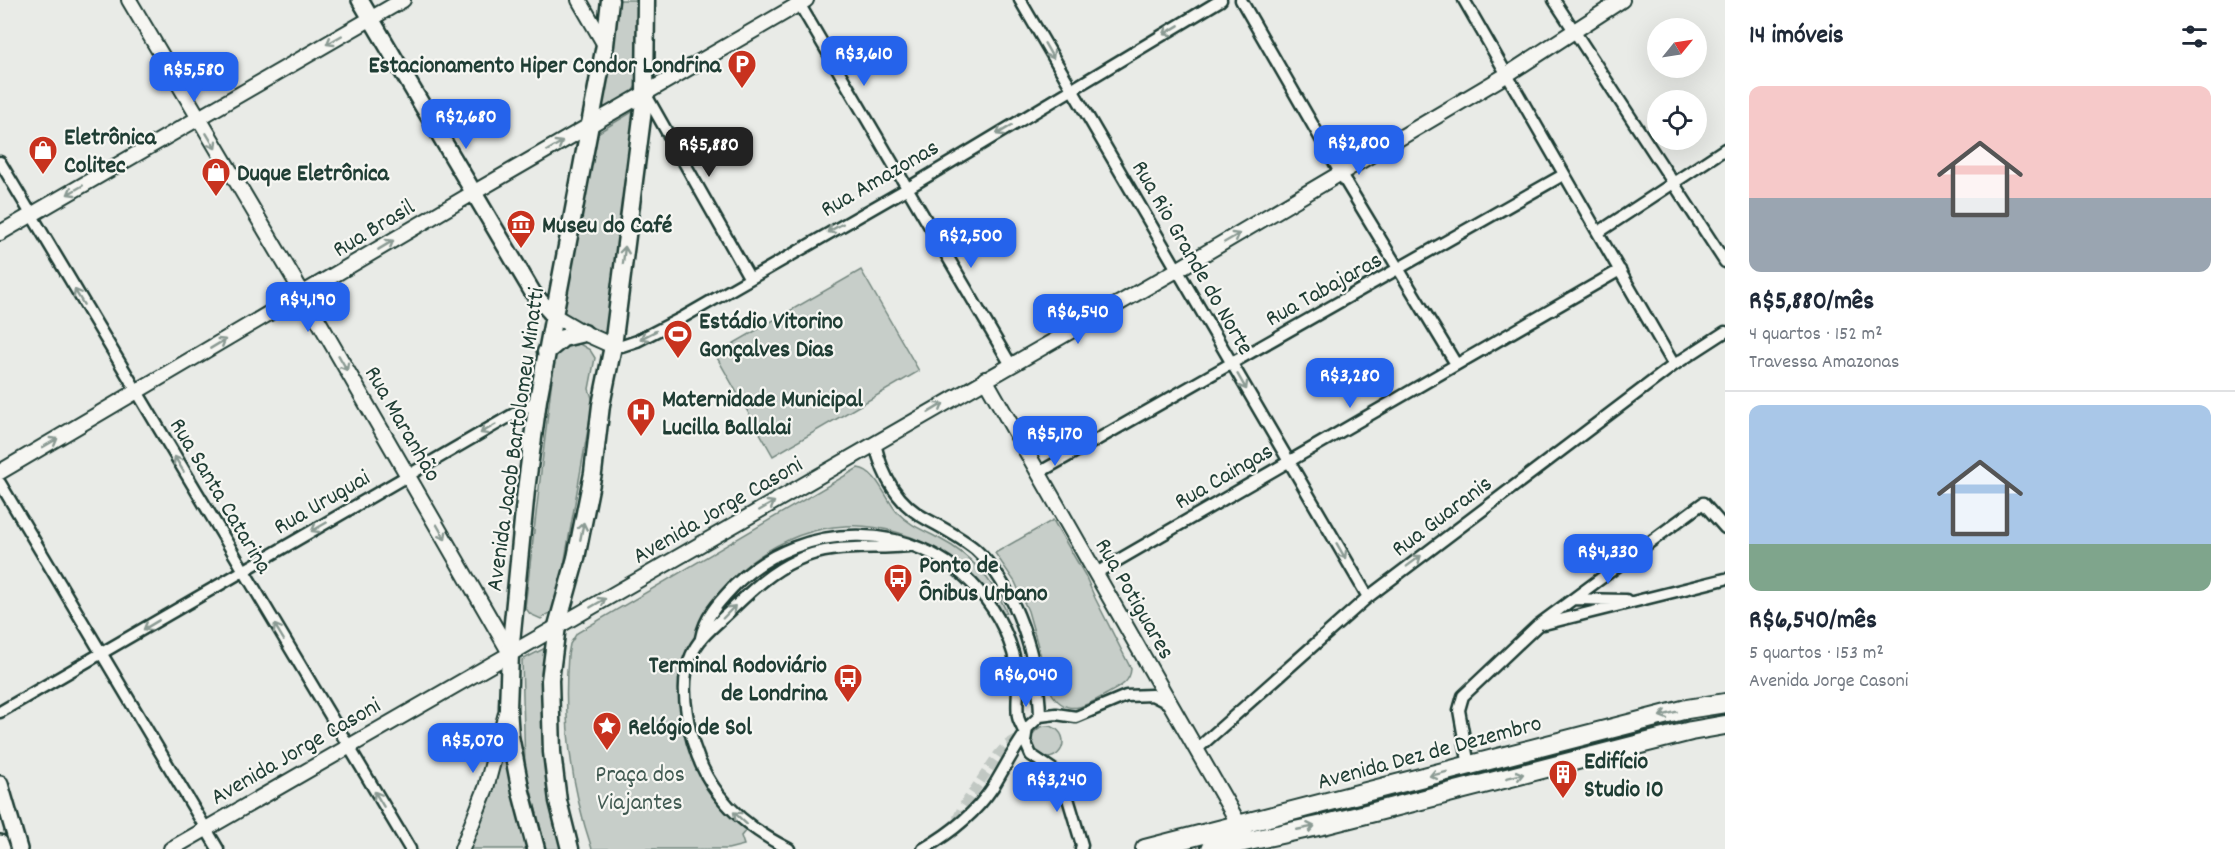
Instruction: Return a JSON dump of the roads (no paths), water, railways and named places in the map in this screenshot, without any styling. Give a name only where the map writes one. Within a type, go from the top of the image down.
[{"type":"highway","name":"Avenida Dez de Dezembro","points":[[1211,849],[1469,766],[1687,709],[1725,703]]},
{"type":"highway","name":"Avenida Dez de Dezembro","points":[[1145,849],[1248,838],[1323,825],[1691,731],[1725,725]]},
{"type":"main road","points":[[360,0],[533,293],[553,315]]},
{"type":"main road","name":"Avenida Jacob Bartolomeu Minatti","points":[[536,849],[521,792],[507,708],[510,653],[526,490],[538,399],[605,45],[610,0]]},
{"type":"main road","points":[[570,849],[558,801],[552,752],[550,681],[557,626],[579,547],[593,473],[601,405],[613,346],[645,94],[646,0]]},
{"type":"main road","points":[[546,352],[563,338],[584,333]]},
{"type":"main road","points":[[0,784],[5,818],[19,849]]},
{"type":"main road","points":[[0,843],[2,849]]},
{"type":"street","name":"Rua Maranhão","points":[[129,0],[303,294],[510,653]]},
{"type":"street","points":[[0,233],[403,0]]},
{"type":"street","points":[[579,0],[605,45]]},
{"type":"street","name":"Rua Rio Grande do Norte","points":[[1020,0],[1368,597]]},
{"type":"street","name":"Rua Amazonas","points":[[613,346],[622,346],[649,335],[908,188],[1221,0]]},
{"type":"street","points":[[1241,0],[1341,174],[1456,364]]},
{"type":"street","points":[[1464,0],[1674,365]]},
{"type":"street","points":[[1554,0],[1725,262]]},
{"type":"street","name":"Avenida Jorge Casoni","points":[[171,849],[1177,270],[1508,74],[1622,0]]},
{"type":"street","points":[[801,1],[1011,365]]},
{"type":"street","name":"Rua Brasil","points":[[0,472],[801,1]]},
{"type":"street","points":[[645,94],[749,277]]},
{"type":"street","points":[[1599,232],[1725,149]]},
{"type":"street","name":"Rua Santa Catarina","points":[[0,162],[410,849]]},
{"type":"street","name":"Rua Tabajaras","points":[[1040,472],[1563,175]]},
{"type":"street","name":"Rua Caingas","points":[[1096,573],[1620,270]]},
{"type":"street","points":[[553,315],[613,346]]},
{"type":"street","name":"Rua Guaranis","points":[[1196,750],[1368,597],[1674,365],[1725,332]]},
{"type":"street","name":"Rua Potiguares","points":[[985,379],[1248,838]]},
{"type":"street","name":"Rua Uruguai","points":[[0,712],[538,399]]},
{"type":"street","points":[[875,444],[887,480],[899,499],[912,511],[949,530],[967,543],[999,577],[1020,621],[1037,680],[1040,716]]},
{"type":"street","points":[[0,483],[218,849]]},
{"type":"street","points":[[1469,766],[1459,710],[1463,696],[1538,625],[1703,503],[1723,523]]},
{"type":"street","points":[[789,849],[766,838],[737,815],[720,797],[699,764],[690,738],[685,704],[688,663],[701,638],[753,588],[796,560],[834,549],[909,546],[930,551],[949,564],[977,589],[993,610],[1006,634],[1015,661],[1018,717],[1025,734],[1027,749],[1031,755],[1061,775],[1082,845],[1081,849]]},
{"type":"street","points":[[1538,625],[1725,579]]},
{"type":"street","points":[[1574,599],[1641,600]]},
{"type":"street","points":[[923,849],[951,833],[973,812],[992,789],[1030,723],[1040,716],[1056,714],[1076,717],[1120,698],[1133,695],[1152,696],[1171,705]]},
{"type":"street","points":[[462,849],[486,788],[507,708]]},
{"type":"tunnel","points":[[951,833],[963,807],[998,755],[1007,745],[1025,734]]},
{"type":"place","name":"Estacionamento Hiper Condor Londrina","points":[[742,90]]},
{"type":"place","name":"Eletrônica Colitec","points":[[43,176]]},
{"type":"place","name":"Duque Eletrônica","points":[[216,198]]},
{"type":"place","name":"Museu do Café","points":[[521,250]]},
{"type":"place","name":"Estádio Vitorino Gonçalves Dias","points":[[678,360]]},
{"type":"place","name":"Maternidade Municipal Lucilla Ballalai","points":[[641,438]]},
{"type":"place","name":"Ponto de Ônibus Urbano","points":[[898,604]]},
{"type":"place","name":"Terminal Rodoviário de Londrina","points":[[848,704]]},
{"type":"place","name":"Relógio de Sol","points":[[607,752]]},
{"type":"place","name":"Edifício Studio 10","points":[[1563,800]]},
{"type":"park label","name":"Praça dos Viajantes","points":[[640,787]]}]
